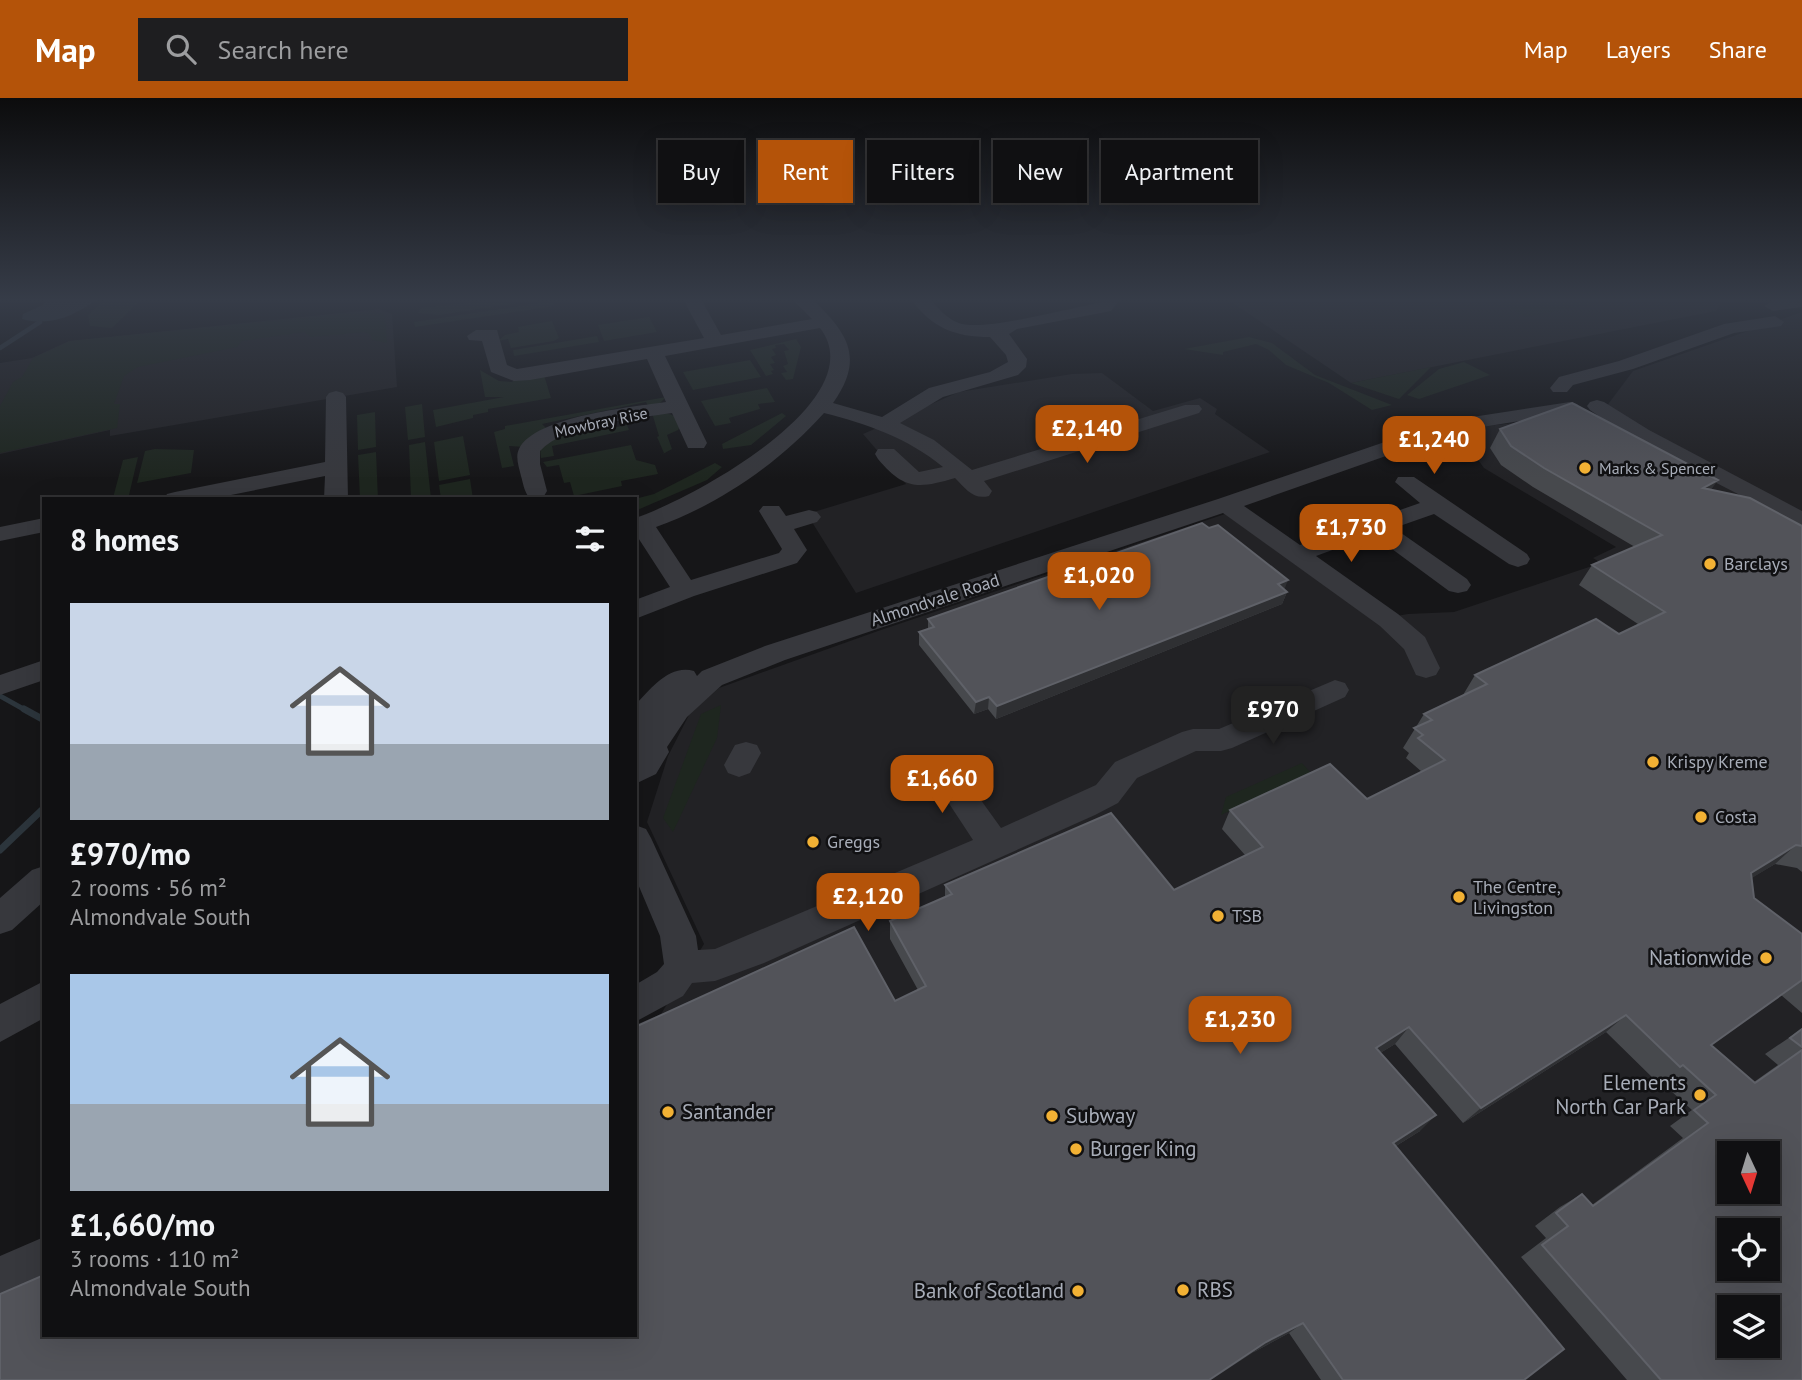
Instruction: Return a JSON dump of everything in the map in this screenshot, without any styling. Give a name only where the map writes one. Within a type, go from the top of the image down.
[{"type":"street","points":[[493,359],[504,372],[514,374],[547,372],[621,359]]},
{"type":"street","points":[[657,359],[679,406],[687,437]]},
{"type":"street","points":[[685,590],[639,525],[689,505],[727,485],[819,406],[832,390],[841,368],[841,359]]},
{"type":"street","points":[[887,423],[910,405],[941,390],[1015,369],[1018,359]]},
{"type":"street","name":"Almondvale Road","points":[[1453,425],[1463,419],[1492,411],[1525,407],[1556,393],[1566,381],[1644,359]]},
{"type":"street","points":[[1586,407],[1606,397],[1614,377],[1626,365]]},
{"type":"street","points":[[1556,393],[1802,520]]},
{"type":"street","points":[[336,397],[336,497]]},
{"type":"street","name":"Mowbray Rise","points":[[536,491],[529,452],[533,444],[546,434],[565,427],[679,406]]},
{"type":"street","points":[[819,406],[887,423],[936,448],[970,480]]},
{"type":"street","name":"Almondvale Road","points":[[637,780],[641,747],[677,710],[712,678],[775,653],[1226,504],[1453,425],[1586,407]]},
{"type":"street","points":[[886,454],[908,478],[970,480],[1192,410]]},
{"type":"street","points":[[185,497],[336,467]]},
{"type":"street","points":[[1406,482],[1518,559]]},
{"type":"street","points":[[1226,504],[1389,620],[1415,643],[1426,668]]},
{"type":"street","points":[[1297,554],[1437,505]]},
{"type":"street","points":[[637,609],[685,590],[788,558],[796,550],[777,516],[809,517]]},
{"type":"street","points":[[0,534],[42,525]]},
{"type":"street","points":[[1376,526],[1458,585]]},
{"type":"street","points":[[0,685],[35,673]]},
{"type":"street","points":[[682,968],[715,965],[751,952],[1107,794],[1126,770],[1193,740],[1221,740],[1335,690]]},
{"type":"street","points":[[945,767],[944,773],[995,846]]},
{"type":"street","points":[[637,1004],[670,984],[682,968],[678,936],[641,851]]},
{"type":"street","points":[[0,919],[42,882]]},
{"type":"street","points":[[0,1024],[42,999]]},
{"type":"street","points":[[0,1278],[42,1260]]},
{"type":"shaded area","points":[[27,359],[395,359],[397,387],[110,436],[110,430],[0,454],[0,363]]},
{"type":"shaded area","points":[[33,359],[178,359],[138,367],[124,376],[114,404],[120,404],[117,428],[0,453],[0,406],[13,382],[22,377]]},
{"type":"shaded area","points":[[755,359],[772,359],[775,363],[770,364],[774,370],[771,371],[773,374],[766,376]]},
{"type":"shaded area","points":[[786,359],[798,359],[793,379],[786,380],[781,373],[787,372],[783,366],[788,364]]},
{"type":"shaded area","points":[[1279,359],[1293,359],[1315,375],[1392,405],[1372,410],[1329,383],[1286,365]]},
{"type":"shaded area","points":[[1315,359],[1474,359],[1351,383]]},
{"type":"shaded area","points":[[1668,359],[1802,359],[1802,1380],[0,1380],[42,1337],[637,1337],[637,1024],[661,1014],[704,944],[647,822],[668,756],[690,713],[719,688],[878,631],[1225,514],[1373,620],[1408,614],[1454,612],[1601,563],[1593,558],[1616,547],[1484,468],[1473,453],[1447,437],[1475,427],[1600,415],[1633,371]]},
{"type":"shaded area","points":[[750,360],[761,377],[693,390],[683,372]]},
{"type":"shaded area","points":[[1464,362],[1490,375],[1419,399],[1407,395],[1439,369]]},
{"type":"shaded area","points":[[1431,367],[1399,399],[1351,383]]},
{"type":"shaded area","points":[[480,370],[499,381],[512,382],[516,377],[544,375],[551,398],[488,409],[488,412],[473,415],[473,418],[436,427],[433,410],[504,397],[485,397]]},
{"type":"shaded area","points":[[1102,373],[1153,411],[1200,398],[1217,409],[1215,414],[1270,452],[856,593],[807,514],[906,484],[863,434],[959,392],[1072,374]]},
{"type":"shaded area","points":[[767,388],[775,402],[758,404],[760,409],[729,418],[731,423],[715,426],[701,401]]},
{"type":"shaded area","points":[[666,397],[649,408],[646,402],[542,424],[547,429],[525,447],[509,446],[514,466],[502,468],[494,432],[505,429],[505,426]]},
{"type":"shaded area","points":[[422,404],[425,437],[408,440],[405,407]]},
{"type":"shaded area","points":[[375,412],[376,447],[358,450],[357,415]]},
{"type":"shaded area","points":[[652,413],[673,415],[681,425],[678,430],[667,435],[672,449],[659,456],[664,453],[657,437],[659,436]]},
{"type":"shaded area","points":[[782,413],[786,416],[751,445],[723,449],[722,444]]},
{"type":"shaded area","points":[[627,425],[629,430],[552,446],[554,456],[541,458],[540,447],[574,428],[576,435]]},
{"type":"shaded area","points":[[463,436],[470,475],[439,481],[434,442]]},
{"type":"shaded area","points":[[425,442],[431,497],[411,497],[409,445]]},
{"type":"shaded area","points":[[631,445],[636,460],[655,465],[658,474],[621,481],[622,486],[574,496],[570,482],[564,483],[559,465],[547,467],[543,462]]},
{"type":"shaded area","points":[[194,450],[191,473],[137,483],[145,451]]},
{"type":"shaded area","points":[[376,452],[378,497],[360,497],[358,455]]},
{"type":"shaded area","points":[[138,457],[129,495],[113,497],[123,460]]},
{"type":"shaded area","points":[[715,463],[722,467],[707,480],[637,510],[637,498],[654,494]]},
{"type":"shaded area","points":[[470,479],[473,497],[441,497],[439,485]]},
{"type":"shaded area","points":[[721,705],[717,738],[673,832],[663,818],[701,714]]},
{"type":"shaded area","points":[[1302,763],[1311,773],[1221,815],[1226,797]]},
{"type":"building","name":"The Centre, Livingston","points":[[1572,403],[1718,480],[1703,488],[1750,498],[1802,526],[1802,846],[1796,845],[1751,873],[1754,898],[1802,934],[1802,980],[1711,1045],[1755,1083],[1802,1050],[1802,1380],[1661,1380],[1542,1245],[1568,1226],[1556,1213],[1582,1194],[1593,1206],[1708,1123],[1694,1110],[1716,1095],[1683,1065],[1680,1067],[1626,1015],[1481,1108],[1409,1027],[1376,1048],[1436,1115],[1393,1143],[1564,1349],[1524,1380],[1343,1380],[1303,1323],[1266,1342],[1209,1380],[0,1380],[0,1294],[42,1276],[42,1337],[637,1337],[637,1026],[854,927],[895,1001],[926,986],[890,921],[952,894],[945,885],[1111,813],[1174,890],[1263,847],[1230,810],[1330,764],[1367,799],[1445,760],[1418,738],[1423,735],[1414,728],[1432,720],[1424,714],[1487,684],[1475,675],[1596,619],[1619,634],[1665,612],[1592,565],[1662,535],[1544,468],[1511,446],[1500,429]]},
{"type":"building","points":[[1202,523],[1209,528],[1218,525],[1288,580],[1278,584],[1287,592],[997,706],[989,697],[976,702],[919,632],[934,627],[928,619]]},
{"type":"building","points":[[1802,1029],[1802,1047],[1790,1038]]},
{"type":"waterway","points":[[0,696],[27,711]]},
{"type":"waterway","points":[[24,709],[42,719]]},
{"type":"waterway","points":[[0,850],[42,810]]},
{"type":"place","name":"Marks & Spencer","points":[[1585,468]]},
{"type":"place","name":"Barclays","points":[[1710,564]]},
{"type":"place","name":"Krispy Kreme","points":[[1653,762]]},
{"type":"place","name":"Costa","points":[[1701,817]]},
{"type":"place","name":"Greggs","points":[[813,842]]},
{"type":"place","name":"The Centre, Livingston","points":[[1459,897]]},
{"type":"place","name":"TSB","points":[[1218,916]]},
{"type":"place","name":"Nationwide","points":[[1766,958]]},
{"type":"place","name":"Elements North Car Park","points":[[1700,1095]]},
{"type":"place","name":"Santander","points":[[668,1112]]},
{"type":"place","name":"Subway","points":[[1052,1116]]},
{"type":"place","name":"Burger King","points":[[1076,1149]]},
{"type":"place","name":"RBS","points":[[1183,1290]]},
{"type":"place","name":"Bank of Scotland","points":[[1078,1291]]}]
